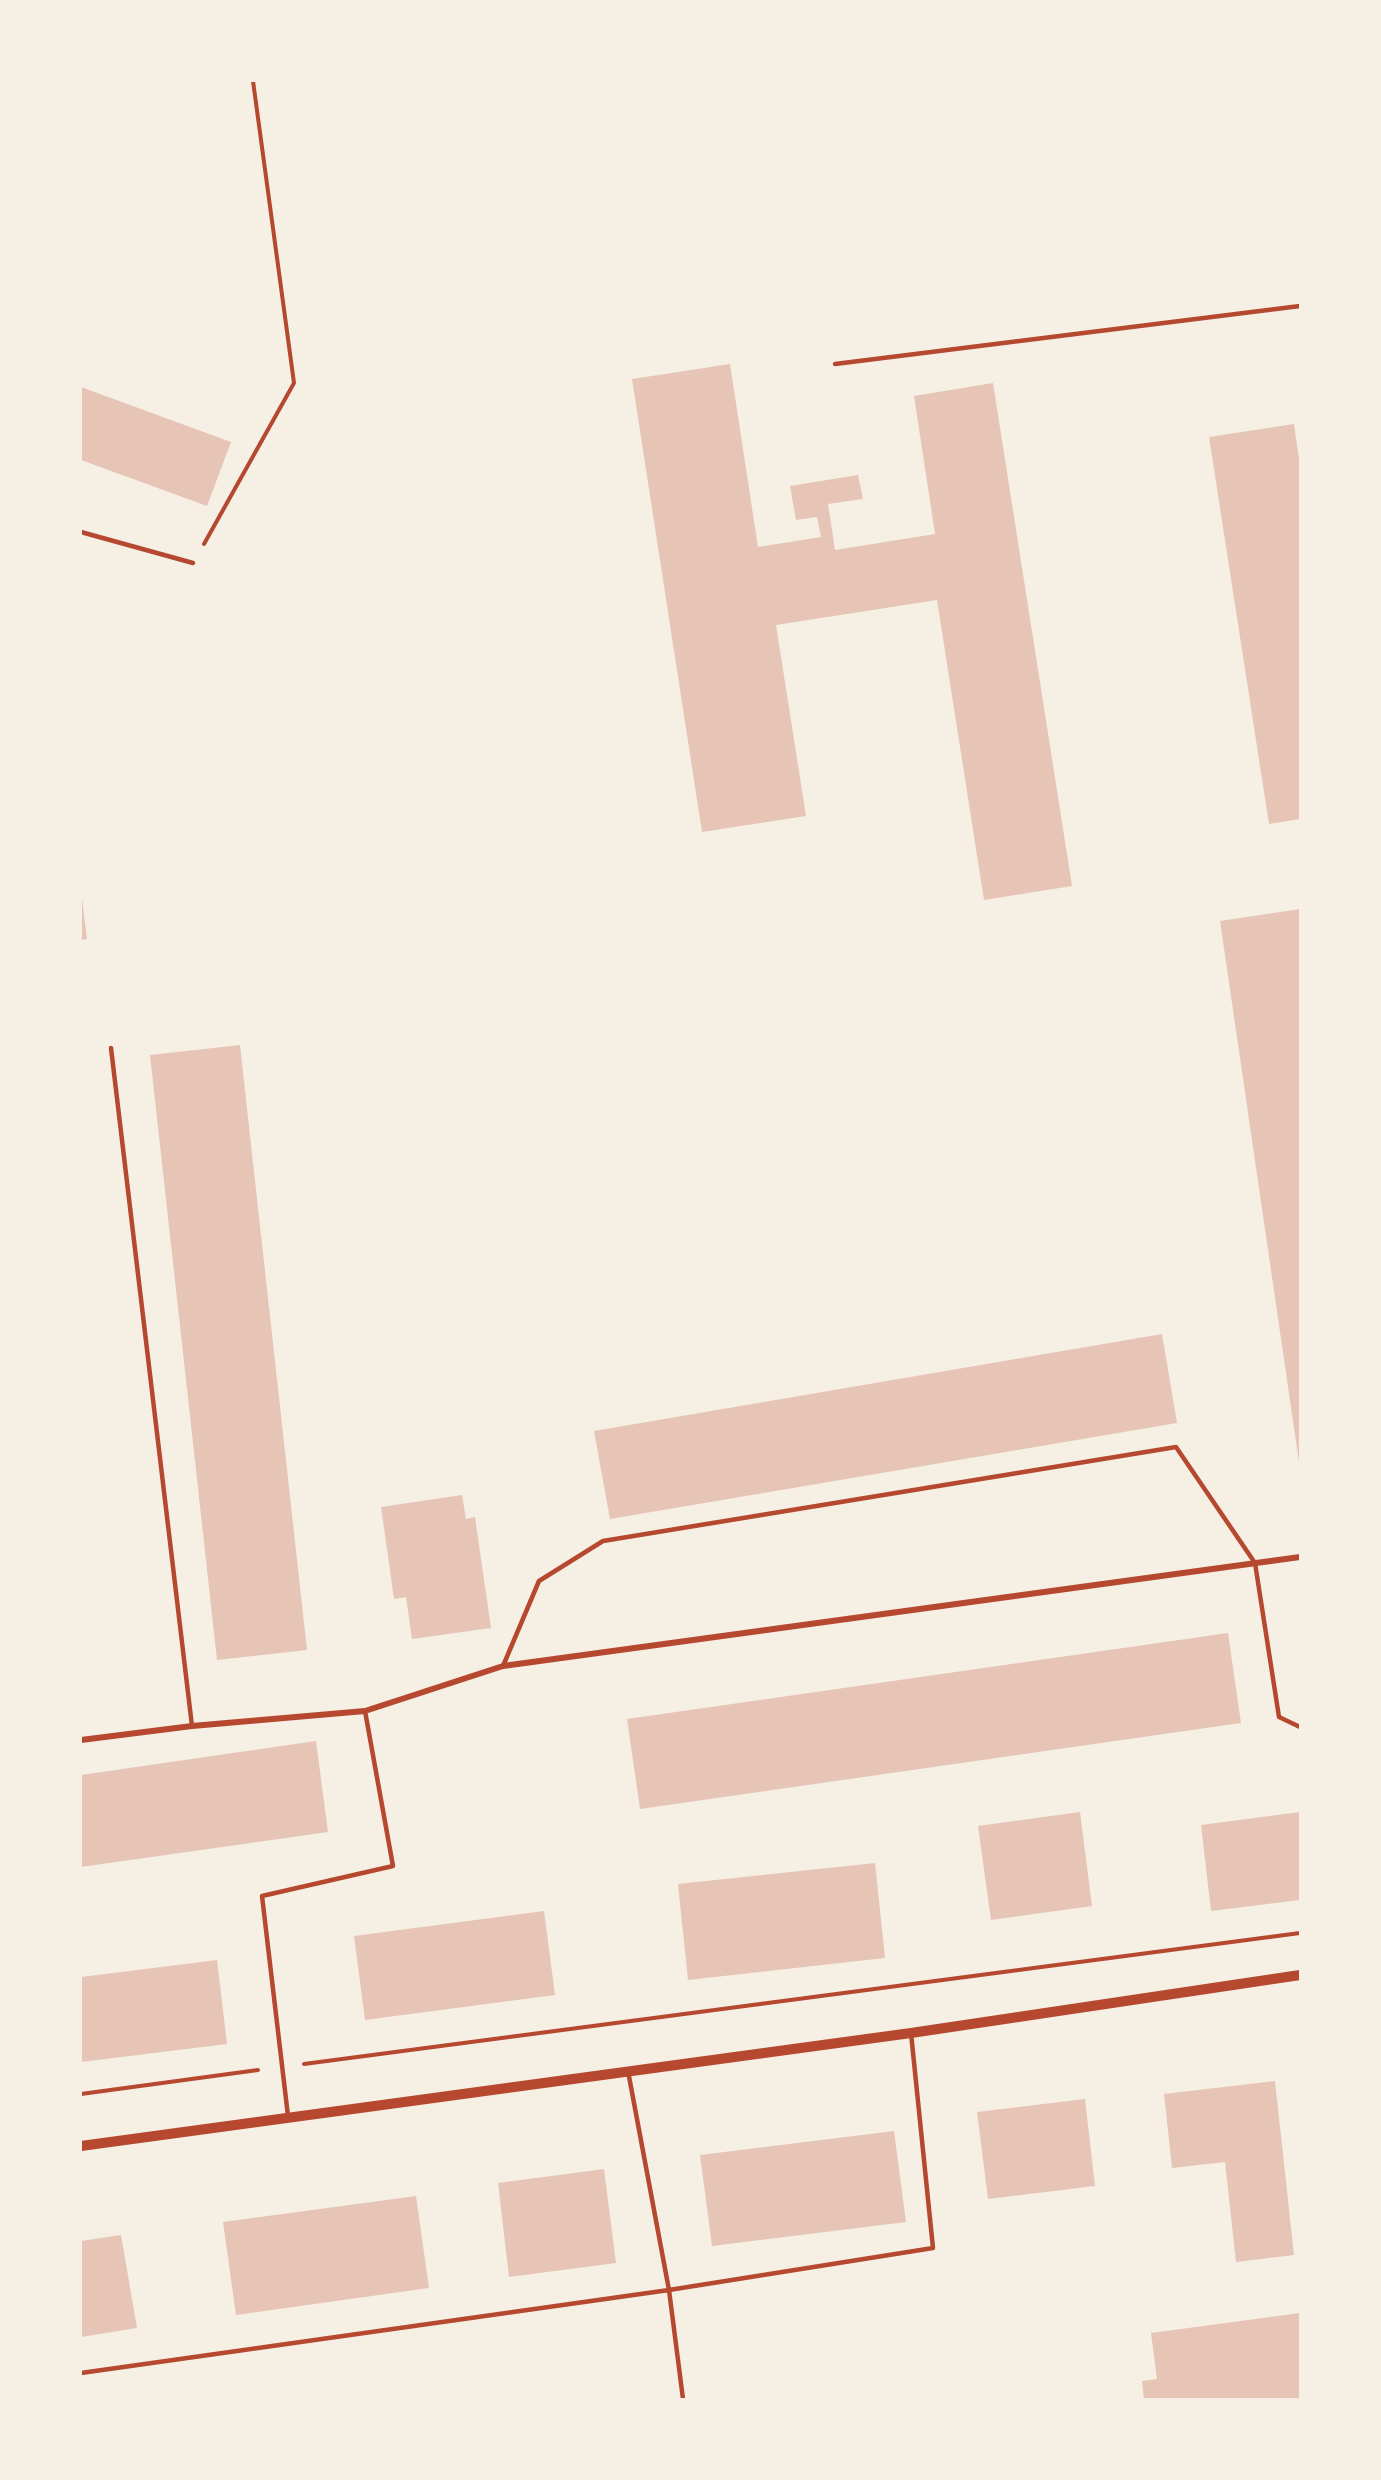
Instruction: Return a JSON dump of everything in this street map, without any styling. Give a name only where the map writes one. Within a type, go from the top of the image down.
[{"type":"street","points":[[81,1740],[192,1726],[365,1711],[503,1666],[1300,1557]]},
{"type":"street","points":[[81,2146],[288,2116],[911,2033],[1300,1975]]},
{"type":"lane","points":[[834,364],[1300,306]]},
{"type":"lane","points":[[81,532],[193,563]]},
{"type":"lane","points":[[111,1048],[192,1726]]},
{"type":"lane","points":[[503,1666],[539,1581],[603,1541],[1176,1447],[1256,1563],[1279,1717],[1300,1727]]},
{"type":"lane","points":[[288,2116],[262,1896],[393,1866],[365,1711]]},
{"type":"lane","points":[[81,2373],[669,2290],[933,2248],[911,2033]]},
{"type":"lane","points":[[628,2071],[669,2290],[682,2399]]},
{"type":"path","points":[[193,563],[294,383],[253,81]]},
{"type":"path","points":[[294,2066],[1300,1933]]},
{"type":"path","points":[[81,2094],[258,2070]]},
{"type":"building","points":[[730,364],[758,547],[821,537],[817,517],[796,520],[790,486],[858,475],[863,499],[828,504],[835,550],[935,534],[914,396],[993,383],[1072,886],[984,900],[937,600],[776,625],[806,816],[702,832],[632,379]]},
{"type":"building","points":[[81,387],[231,442],[207,506],[81,460]]},
{"type":"building","points":[[1294,424],[1300,466],[1300,819],[1269,824],[1209,437]]},
{"type":"building","points":[[81,890],[87,939],[81,940]]},
{"type":"building","points":[[1300,909],[1300,1462],[1299,1462],[1220,921]]},
{"type":"building","points":[[240,1045],[307,1650],[217,1660],[150,1055]]},
{"type":"building","points":[[1162,1334],[1177,1423],[610,1519],[594,1431]]},
{"type":"building","points":[[462,1495],[466,1519],[475,1517],[491,1628],[412,1639],[406,1597],[394,1599],[381,1507]]},
{"type":"building","points":[[1228,1633],[1241,1723],[640,1809],[627,1719]]},
{"type":"building","points":[[316,1741],[328,1832],[81,1867],[81,1775]]},
{"type":"building","points":[[1080,1812],[1092,1906],[991,1920],[978,1826]]},
{"type":"building","points":[[1300,1812],[1300,1900],[1211,1911],[1201,1825]]},
{"type":"building","points":[[875,1863],[885,1958],[688,1980],[678,1884]]},
{"type":"building","points":[[544,1911],[555,1995],[365,2020],[354,1936]]},
{"type":"building","points":[[217,1960],[227,2044],[81,2062],[81,1977]]},
{"type":"building","points":[[1275,2081],[1294,2255],[1236,2262],[1225,2162],[1172,2168],[1164,2094]]},
{"type":"building","points":[[1085,2099],[1095,2186],[988,2199],[977,2112]]},
{"type":"building","points":[[894,2131],[906,2222],[712,2246],[700,2155]]},
{"type":"building","points":[[604,2169],[616,2263],[509,2277],[498,2183]]},
{"type":"building","points":[[416,2196],[429,2288],[236,2315],[223,2222]]},
{"type":"building","points":[[121,2235],[137,2328],[81,2337],[81,2241]]},
{"type":"building","points":[[1300,2313],[1300,2399],[1144,2399],[1142,2381],[1157,2379],[1151,2333]]}]
